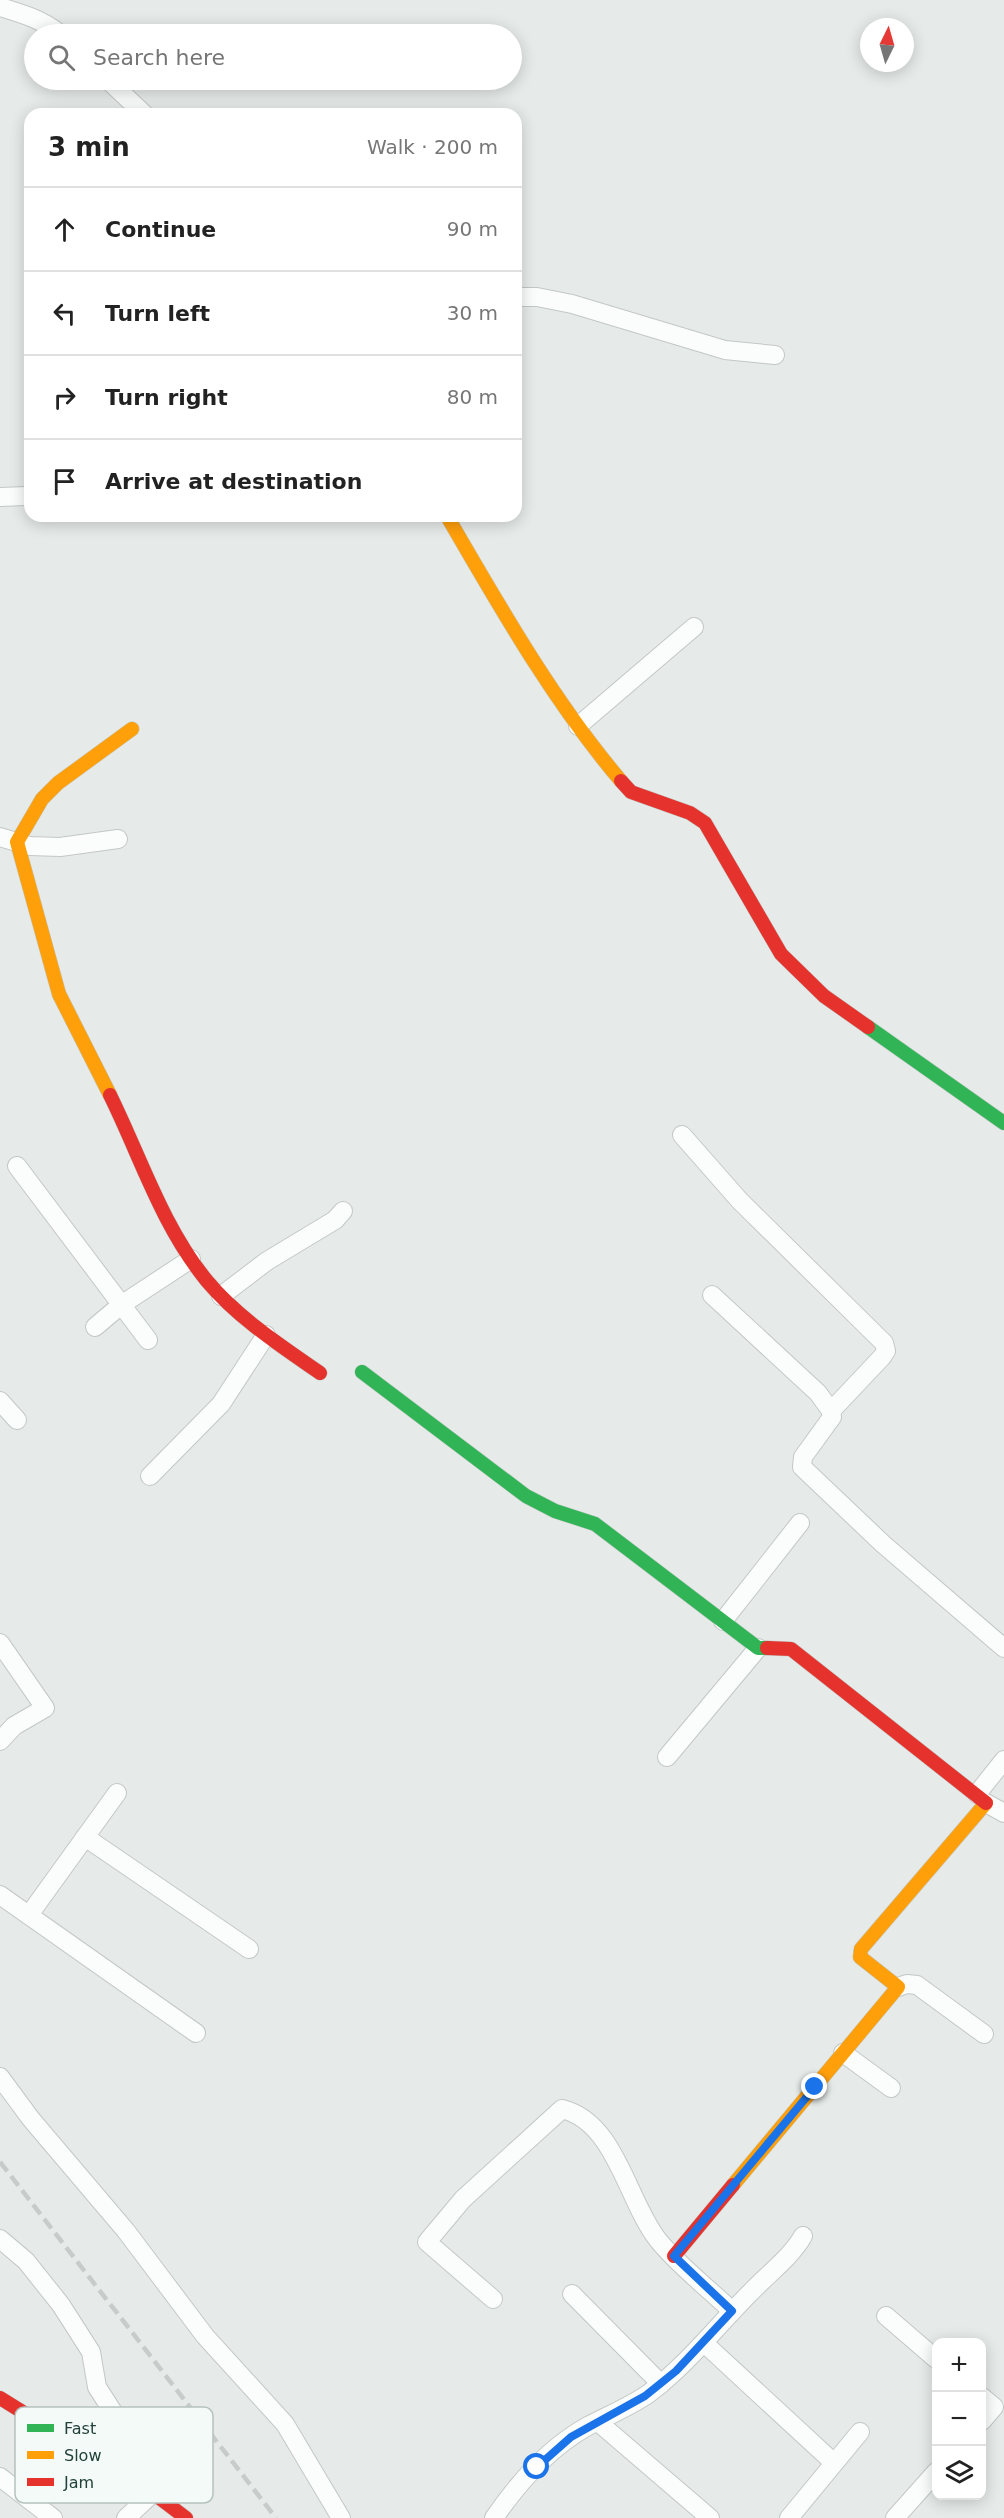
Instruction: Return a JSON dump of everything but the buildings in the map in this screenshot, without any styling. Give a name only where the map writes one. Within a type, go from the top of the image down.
[{"type":"street","points":[[0,7],[34,17],[48,24]]},
{"type":"street","points":[[119,90],[138,108]]},
{"type":"street","points":[[522,297],[537,297],[572,304],[724,350],[776,355]]},
{"type":"street","points":[[0,497],[24,496]]},
{"type":"street","points":[[451,522],[506,616],[578,726],[631,792],[690,813],[705,823],[739,880],[761,924],[781,954],[812,986],[1004,1124]]},
{"type":"street","points":[[578,726],[694,627]]},
{"type":"street","points":[[8,839],[58,783],[132,729]]},
{"type":"street","points":[[8,839],[30,846],[60,847],[118,839]]},
{"type":"street","points":[[8,839],[59,994],[114,1104],[159,1205],[191,1259],[221,1296],[266,1335],[320,1373]]},
{"type":"street","points":[[682,1135],[740,1201],[884,1343],[886,1351],[882,1357],[831,1411]]},
{"type":"street","points":[[18,1166],[148,1340]]},
{"type":"street","points":[[221,1296],[267,1261],[335,1220],[344,1211]]},
{"type":"street","points":[[95,1327],[121,1305],[191,1259]]},
{"type":"street","points":[[712,1295],[818,1393],[831,1411],[832,1417],[802,1457],[802,1467],[884,1544],[1004,1648]]},
{"type":"street","points":[[150,1476],[221,1404],[266,1335]]},
{"type":"street","points":[[362,1372],[526,1496],[555,1511],[595,1524],[758,1648],[791,1649],[1004,1814]]},
{"type":"street","points":[[0,1401],[17,1420]]},
{"type":"street","points":[[723,1621],[800,1523]]},
{"type":"street","points":[[0,1643],[45,1708],[14,1726],[0,1741]]},
{"type":"street","points":[[667,1757],[758,1648]]},
{"type":"street","points":[[898,1987],[860,1957],[861,1949],[981,1798],[1004,1760]]},
{"type":"street","points":[[29,1915],[117,1793]]},
{"type":"street","points":[[86,1837],[249,1949]]},
{"type":"street","points":[[0,1895],[196,2033]]},
{"type":"street","points":[[674,2256],[898,1987],[907,1984],[917,1985],[984,2034]]},
{"type":"street","points":[[843,2053],[891,2088]]},
{"type":"street","points":[[0,2077],[31,2119],[126,2231],[205,2336],[285,2424],[341,2518]]},
{"type":"street","points":[[493,2299],[427,2242],[463,2199],[562,2109],[572,2111],[594,2128],[607,2144],[657,2239],[732,2311]]},
{"type":"street","points":[[494,2518],[513,2491],[549,2455],[571,2437],[645,2396],[676,2371],[781,2261],[795,2250],[803,2236]]},
{"type":"street","points":[[0,2239],[26,2261],[61,2305],[91,2352],[97,2387],[109,2407]]},
{"type":"street","points":[[572,2294],[661,2384]]},
{"type":"street","points":[[886,2316],[932,2356]]},
{"type":"street","points":[[704,2343],[834,2463]]},
{"type":"street","points":[[0,2398],[15,2407]]},
{"type":"street","points":[[986,2401],[993,2407],[986,2415]]},
{"type":"street","points":[[598,2422],[710,2518]]},
{"type":"street","points":[[789,2518],[860,2432]]},
{"type":"street","points":[[895,2518],[932,2476]]},
{"type":"street","points":[[0,2477],[15,2489]]},
{"type":"street","points":[[34,2503],[53,2518]]},
{"type":"street","points":[[126,2518],[142,2503]]},
{"type":"street","points":[[166,2503],[181,2514]]},
{"type":"railway","points":[[0,2162],[190,2407]]},
{"type":"railway","points":[[213,2437],[276,2518]]},
{"type":"traffic: fast","points":[[868,1027],[1004,1123]]},
{"type":"traffic: fast","points":[[362,1372],[526,1496],[555,1511],[595,1524],[758,1648],[767,1648]]},
{"type":"traffic: slow","points":[[450,522],[507,619],[550,686],[621,781]]},
{"type":"traffic: slow","points":[[110,1095],[59,994],[17,842],[42,799],[58,783],[132,729]]},
{"type":"traffic: slow","points":[[733,2185],[898,1987],[860,1957],[861,1949],[986,1803]]},
{"type":"traffic: jam","points":[[621,781],[631,792],[690,813],[705,823],[781,954],[824,996],[868,1027]]},
{"type":"traffic: jam","points":[[110,1095],[153,1191],[191,1260],[232,1307],[275,1342],[320,1373]]},
{"type":"traffic: jam","points":[[767,1648],[791,1649],[986,1803]]},
{"type":"traffic: jam","points":[[674,2256],[733,2185]]},
{"type":"traffic: jam","points":[[0,2398],[15,2407]]},
{"type":"traffic: jam","points":[[166,2503],[186,2518]]},
{"type":"route","points":[[537,2467],[571,2437],[589,2425],[645,2396],[676,2371],[732,2311],[674,2256],[815,2087]]}]
